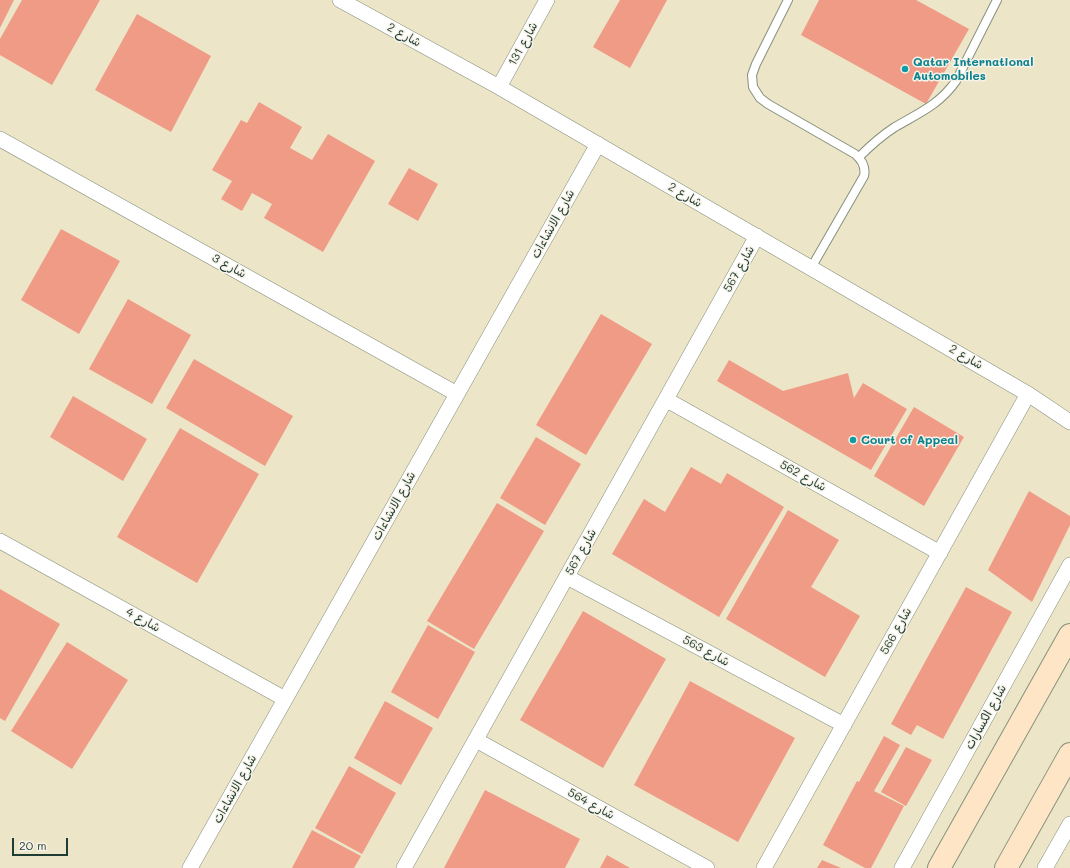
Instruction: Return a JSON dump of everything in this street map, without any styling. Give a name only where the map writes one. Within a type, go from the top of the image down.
[{"type":"street","name":"شارع 2","points":[[340,0],[499,87],[1028,394]]},
{"type":"street","name":"شارع 131","points":[[499,87],[546,0]]},
{"type":"street","name":"شارع 3","points":[[0,139],[457,394]]},
{"type":"street","name":"شارع الانشاءات","points":[[190,868],[598,144]]},
{"type":"street","name":"شارع 567","points":[[404,868],[758,236]]},
{"type":"street","points":[[1028,394],[1070,422]]},
{"type":"street","name":"شارع 566","points":[[764,868],[1028,394]]},
{"type":"street","name":"شارع 562","points":[[667,400],[940,553]]},
{"type":"street","name":"شارع 4","points":[[0,541],[285,699]]},
{"type":"street","name":"شارع الكسارات","points":[[902,868],[1070,565]]},
{"type":"street","name":"شارع 563","points":[[567,577],[844,725]]},
{"type":"street","points":[[939,868],[1070,635]]},
{"type":"street","name":"شارع 564","points":[[476,740],[707,868]]},
{"type":"street","points":[[1006,868],[1070,754]]},
{"type":"street","points":[[1045,868],[1070,824]]},
{"type":"lane","points":[[788,0],[756,64],[752,75],[753,87],[760,98],[768,104],[850,150],[863,162],[865,170],[864,176],[812,268]]},
{"type":"lane","points":[[859,157],[885,134],[935,104],[950,90],[997,0]]},
{"type":"building","points":[[0,0],[14,0],[0,28]]},
{"type":"building","points":[[22,0],[100,0],[52,85],[0,55],[0,39]]},
{"type":"building","points":[[620,0],[667,0],[630,68],[593,47]]},
{"type":"building","name":"Qatar International Automobiles","points":[[819,0],[916,0],[969,29],[926,104],[801,35]]},
{"type":"building","points":[[137,14],[211,56],[171,132],[95,90]]},
{"type":"building","points":[[259,102],[302,127],[290,148],[312,160],[328,134],[375,161],[323,252],[264,218],[272,204],[252,193],[242,211],[221,199],[232,181],[212,170],[241,120],[247,123]]},
{"type":"building","points":[[409,168],[438,184],[418,221],[388,204]]},
{"type":"building","points":[[61,229],[120,261],[79,334],[21,300]]},
{"type":"building","points":[[128,299],[191,335],[152,404],[89,369]]},
{"type":"building","points":[[601,314],[652,344],[586,455],[536,425]]},
{"type":"building","points":[[194,359],[293,416],[265,466],[166,408]]},
{"type":"building","name":"Court of Appeal","points":[[729,360],[783,391],[848,373],[854,398],[863,383],[907,409],[871,470],[717,381]]},
{"type":"building","points":[[73,396],[147,439],[123,481],[50,437]]},
{"type":"building","points":[[914,407],[964,437],[924,506],[874,476]]},
{"type":"building","points":[[180,428],[259,474],[197,583],[117,537]]},
{"type":"building","points":[[536,437],[581,464],[545,525],[500,498]]},
{"type":"building","points":[[691,467],[721,484],[727,473],[784,507],[719,617],[612,554],[644,499],[665,512]]},
{"type":"building","points":[[1029,491],[1070,516],[1070,525],[1032,602],[988,570]]},
{"type":"building","points":[[497,503],[544,531],[474,649],[427,621]]},
{"type":"building","points":[[788,510],[839,540],[811,587],[860,616],[825,677],[726,619]]},
{"type":"building","points":[[966,587],[1012,612],[943,739],[917,725],[911,735],[891,724]]},
{"type":"building","points":[[0,589],[60,624],[5,721],[0,718]]},
{"type":"building","points":[[583,611],[666,659],[603,768],[520,720]]},
{"type":"building","points":[[428,625],[475,652],[438,719],[391,692]]},
{"type":"building","points":[[67,642],[128,680],[72,769],[11,731]]},
{"type":"building","points":[[690,681],[795,738],[738,842],[634,785]]},
{"type":"building","points":[[385,701],[433,728],[401,785],[354,758]]},
{"type":"building","points":[[884,736],[900,745],[874,791],[904,806],[871,868],[865,868],[823,845],[857,781],[859,782]]},
{"type":"building","points":[[906,747],[932,760],[906,806],[881,792]]},
{"type":"building","points":[[349,766],[396,793],[362,854],[315,828]]},
{"type":"building","points":[[485,790],[580,839],[565,868],[444,868]]},
{"type":"building","points":[[312,830],[361,856],[354,868],[292,868]]},
{"type":"building","points":[[607,855],[630,868],[600,868]]},
{"type":"building","points":[[822,860],[841,868],[817,868]]},
{"type":"place","name":"Qatar International Automobiles","points":[[905,69]]},
{"type":"place","name":"Court of Appeal","points":[[853,440]]}]
